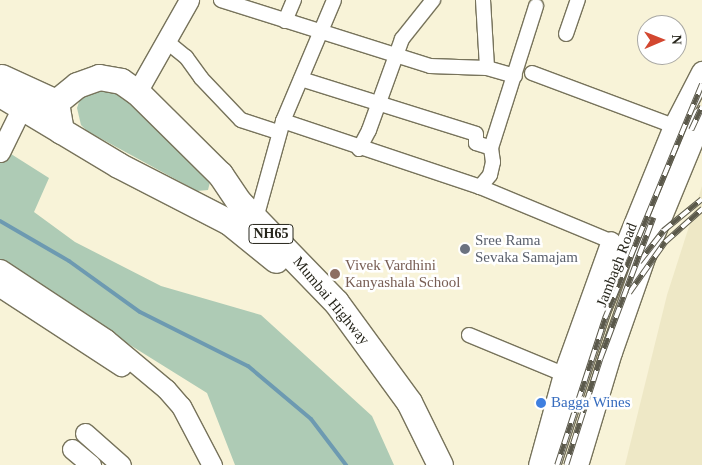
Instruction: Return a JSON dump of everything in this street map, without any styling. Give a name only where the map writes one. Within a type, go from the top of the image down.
[{"type":"highway","name":"Mumbai Highway","points":[[56,102],[77,85],[99,77],[121,81],[138,92],[220,174],[251,227],[276,259],[341,327],[396,410],[424,465]]},
{"type":"highway","name":"Mumbai Highway","points":[[5,96],[118,165],[229,222],[251,227],[306,269],[361,333],[408,402],[440,465]]},
{"type":"highway","points":[[5,96],[56,102],[62,131]]},
{"type":"main road","name":"Jambagh Road","points":[[549,465],[618,244],[702,72]]},
{"type":"main road","name":"Jambagh Road","points":[[577,465],[611,352],[645,255],[702,117]]},
{"type":"street","points":[[138,92],[189,0]]},
{"type":"street","points":[[285,21],[294,0]]},
{"type":"street","points":[[251,227],[281,126],[334,0]]},
{"type":"street","points":[[359,149],[378,105],[394,56],[411,26],[434,0]]},
{"type":"street","points":[[483,0],[488,68]]},
{"type":"street","points":[[566,34],[578,0]]},
{"type":"street","points":[[226,1],[430,66],[488,68],[515,76]]},
{"type":"street","points":[[480,187],[490,175],[493,162],[492,148],[536,6]]},
{"type":"street","points":[[166,41],[186,57],[201,78],[241,120],[281,126],[480,187],[618,244],[563,374],[538,465]]},
{"type":"street","points":[[532,73],[674,126]]},
{"type":"street","points":[[301,79],[378,105],[476,134],[476,143],[492,148]]},
{"type":"street","points":[[0,152],[10,130],[5,96]]},
{"type":"street","points":[[0,269],[106,339],[166,389],[181,406],[212,465]]},
{"type":"street","points":[[0,288],[111,358],[160,394],[174,414],[198,465]]},
{"type":"street","points":[[469,335],[563,374]]},
{"type":"street","points":[[85,433],[122,465]]},
{"type":"street","points":[[72,449],[91,465]]},
{"type":"shaded area","points":[[702,186],[702,465],[625,465],[667,295]]},
{"type":"green space","points":[[94,89],[111,91],[132,103],[211,178],[208,190],[197,191],[87,131],[81,125],[77,108],[80,99]]},
{"type":"green space","points":[[0,147],[49,178],[34,212],[75,242],[161,286],[261,315],[372,416],[394,465],[235,465],[207,393],[0,264]]},
{"type":"waterway","points":[[0,221],[69,261],[140,312],[248,366],[311,419],[346,465]]},
{"type":"railway","points":[[557,465],[605,318],[702,84]]},
{"type":"railway","points":[[691,130],[702,106]]},
{"type":"railway","points":[[639,262],[663,231],[702,199]]},
{"type":"railway","points":[[629,293],[665,242],[702,209]]},
{"type":"railway","points":[[566,465],[600,359],[653,218]]},
{"type":"place","name":"Sree Rama Sevaka Samajam","points":[[465,249]]},
{"type":"place","name":"Vivek Vardhini Kanyashala School","points":[[335,274]]},
{"type":"place","name":"Bagga Wines","points":[[541,403]]}]
